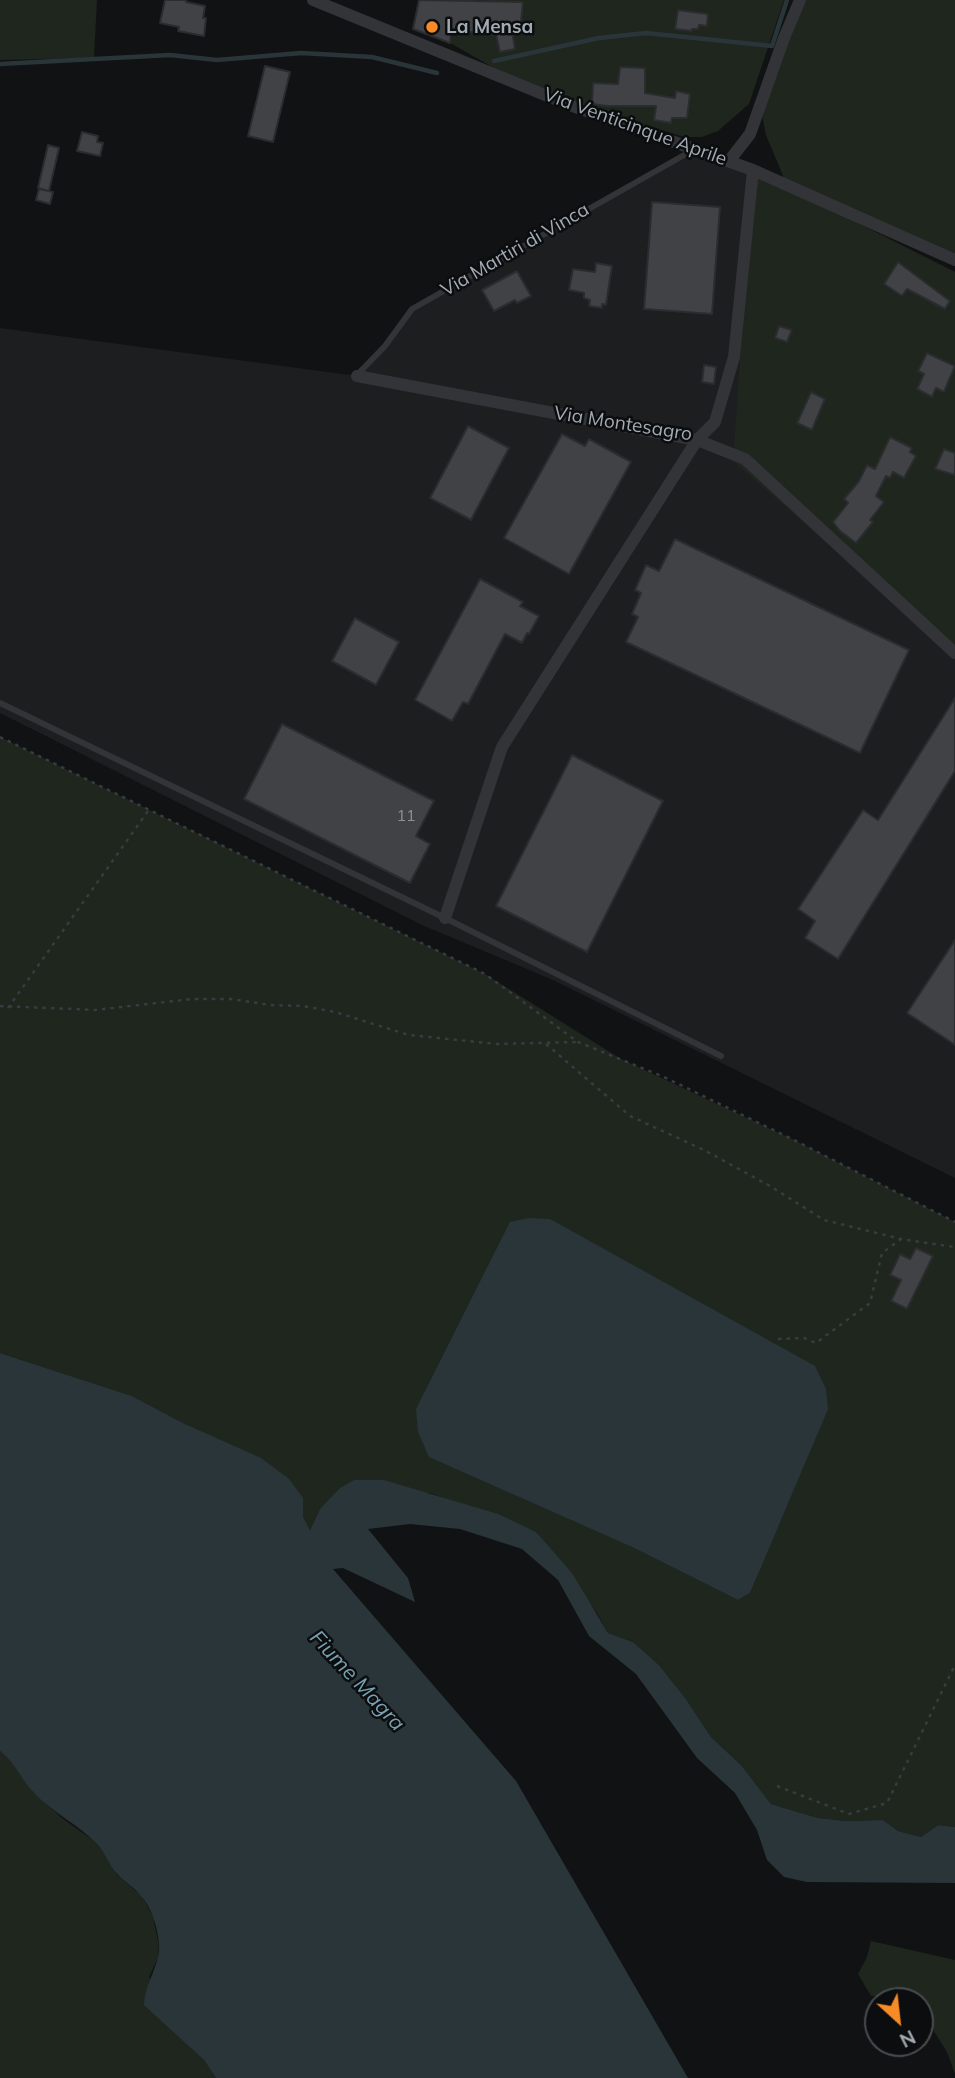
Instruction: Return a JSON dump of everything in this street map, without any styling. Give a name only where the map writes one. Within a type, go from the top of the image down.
[{"type":"street","name":"Via Venticinque Aprile","points":[[313,0],[567,104],[752,170],[955,260]]},
{"type":"street","points":[[729,161],[750,134],[800,0]]},
{"type":"street","name":"Via Montesagro","points":[[357,376],[697,440],[715,422],[734,357],[752,170]]},
{"type":"street","points":[[445,918],[502,747],[697,440],[745,459],[955,653]]},
{"type":"lane","name":"Via Martiri di Vinca","points":[[357,376],[385,346],[412,309],[695,149]]},
{"type":"lane","points":[[0,704],[445,918],[721,1056]]},
{"type":"path","points":[[0,737],[485,974],[578,1042],[664,1077],[955,1222]]},
{"type":"path","points":[[8,1008],[149,810]]},
{"type":"path","points":[[0,1006],[95,1010],[192,999],[232,999],[335,1012],[409,1035],[497,1044],[578,1042]]},
{"type":"path","points":[[546,1044],[630,1116],[704,1150],[824,1220],[901,1239],[955,1248]]},
{"type":"path","points":[[778,1339],[804,1338],[816,1343],[870,1303],[882,1253],[901,1239]]},
{"type":"path","points":[[777,1786],[849,1814],[887,1803],[955,1665]]},
{"type":"shaded area","points":[[0,0],[97,0],[94,58],[0,60]]},
{"type":"shaded area","points":[[484,0],[784,0],[749,104],[718,131],[702,137],[684,137],[608,113],[501,72],[450,43],[451,30],[481,33]]},
{"type":"shaded area","points":[[802,0],[955,0],[955,258],[786,183],[766,135],[761,110]]},
{"type":"shaded area","points":[[695,149],[753,170],[955,654],[955,1178],[553,980],[422,925],[0,713],[0,328],[357,376],[412,309]]},
{"type":"shaded area","points":[[753,170],[955,272],[955,654],[733,461]]},
{"type":"shaded area","points":[[0,737],[485,974],[621,1059],[792,1139],[955,1222],[955,1827],[938,1825],[921,1837],[898,1831],[883,1820],[846,1821],[818,1818],[771,1804],[741,1765],[711,1737],[659,1665],[633,1642],[608,1633],[597,1613],[536,1532],[430,1493],[320,1509],[310,1530],[303,1517],[303,1498],[185,1424],[132,1396],[0,1353]],"holes":[[[916,1248],[933,1256],[907,1309],[891,1301],[901,1280],[890,1275],[900,1254],[910,1259]],[[630,1546],[758,1574],[750,1593],[738,1600]]]},
{"type":"shaded area","points":[[0,1751],[9,1758],[32,1791],[62,1818],[94,1841],[108,1857],[117,1875],[142,1896],[153,1917],[159,1945],[158,1958],[149,1977],[181,2038],[204,2060],[216,2078],[0,2078]]},
{"type":"shaded area","points":[[871,1941],[955,1960],[955,2074],[947,2052],[934,2031],[934,1987],[866,1987],[858,1974],[867,1957]]},
{"type":"water","points":[[529,1218],[550,1219],[815,1366],[826,1389],[828,1409],[750,1593],[738,1600],[630,1546],[429,1457],[418,1432],[416,1409],[510,1222]]},
{"type":"water","name":"Fiume Magra","points":[[0,1353],[132,1396],[185,1424],[261,1458],[289,1479],[303,1498],[303,1517],[310,1530],[320,1509],[340,1488],[354,1480],[384,1480],[498,1514],[536,1532],[572,1573],[608,1633],[633,1642],[659,1665],[711,1737],[741,1765],[771,1804],[818,1818],[846,1821],[883,1820],[898,1831],[921,1837],[938,1825],[955,1827],[955,1883],[807,1882],[784,1877],[767,1860],[757,1830],[735,1793],[697,1758],[636,1674],[589,1636],[558,1580],[522,1549],[460,1529],[410,1524],[368,1529],[408,1578],[415,1602],[343,1568],[333,1569],[516,1781],[688,2078],[216,2078],[204,2060],[144,2005],[158,1958],[159,1944],[153,1918],[144,1900],[122,1879],[96,1843],[40,1799],[0,1751]]},
{"type":"building","points":[[165,0],[186,0],[205,6],[204,36],[178,31],[179,27],[160,23]]},
{"type":"building","points":[[419,0],[523,2],[520,32],[512,31],[515,49],[500,52],[496,35],[451,30],[450,43],[413,29]]},
{"type":"building","points":[[678,10],[708,14],[707,26],[699,25],[698,29],[691,31],[675,29]]},
{"type":"building","points":[[265,66],[290,72],[273,142],[248,136]]},
{"type":"building","points":[[620,67],[645,68],[645,93],[675,98],[676,91],[690,94],[687,118],[672,118],[671,123],[654,120],[656,106],[592,104],[593,83],[618,84]]},
{"type":"building","points":[[82,132],[98,136],[97,142],[103,143],[100,156],[77,151]]},
{"type":"building","points":[[48,145],[59,148],[49,191],[38,188]]},
{"type":"building","points":[[39,189],[53,192],[50,204],[36,200]]},
{"type":"building","points":[[652,202],[720,207],[712,314],[644,309]]},
{"type":"building","points":[[898,262],[950,301],[945,309],[907,289],[902,296],[884,284]]},
{"type":"building","points":[[596,263],[612,266],[606,305],[602,304],[602,308],[589,306],[590,300],[584,298],[584,293],[569,290],[573,269],[595,272]]},
{"type":"building","points":[[517,271],[531,296],[517,303],[515,300],[494,311],[482,290]]},
{"type":"building","points":[[779,326],[792,330],[787,342],[775,338]]},
{"type":"building","points":[[927,353],[955,366],[944,392],[936,388],[932,397],[917,389],[924,374],[918,371]]},
{"type":"building","points":[[704,365],[716,367],[714,384],[702,382]]},
{"type":"building","points":[[811,392],[825,399],[812,430],[797,423]]},
{"type":"building","points":[[468,426],[509,448],[471,520],[430,498]]},
{"type":"building","points":[[562,434],[585,446],[589,439],[631,462],[569,574],[504,538]]},
{"type":"building","points":[[890,437],[912,448],[910,452],[916,456],[904,478],[893,472],[890,478],[886,476],[876,496],[884,502],[870,520],[873,522],[856,543],[833,522],[848,503],[844,499],[859,481],[867,465],[875,469]]},
{"type":"building","points":[[944,449],[955,453],[955,475],[935,469]]},
{"type":"building","points":[[675,539],[909,650],[860,753],[626,642],[638,617],[632,614],[641,593],[635,590],[646,565],[659,571]]},
{"type":"building","points":[[480,579],[523,602],[520,606],[539,616],[522,643],[505,634],[468,704],[463,702],[452,721],[415,700]]},
{"type":"building","points":[[355,618],[399,642],[376,685],[332,661]]},
{"type":"building","points":[[955,698],[955,771],[838,959],[805,938],[815,921],[798,909],[863,810],[878,820]]},
{"type":"building","points":[[282,724],[434,801],[416,836],[430,844],[410,883],[244,799]]},
{"type":"building","points":[[572,755],[663,801],[587,952],[496,906]]},
{"type":"building","points":[[955,940],[955,1045],[907,1013]]},
{"type":"building","points":[[916,1248],[933,1256],[907,1309],[891,1301],[901,1280],[890,1275],[900,1254],[910,1259]]},
{"type":"waterway","points":[[494,61],[599,38],[646,33],[772,46],[787,0]]},
{"type":"waterway","points":[[0,64],[170,55],[217,60],[301,53],[372,57],[437,73]]},
{"type":"place","name":"La Mensa","points":[[432,27]]}]
